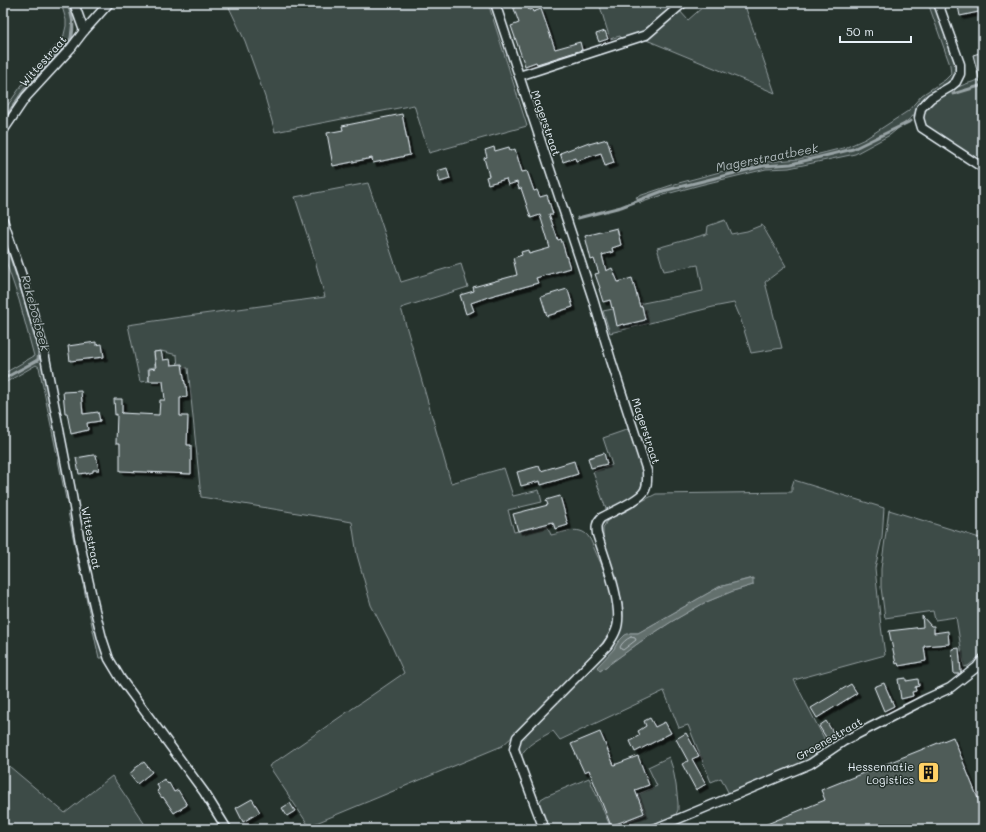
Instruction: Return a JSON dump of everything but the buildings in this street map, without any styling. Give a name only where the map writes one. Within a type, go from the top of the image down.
[{"type":"street","points":[[74,3],[84,31],[109,3]]},
{"type":"street","name":"Magerstraat","points":[[495,3],[648,471],[645,491],[639,498],[601,518],[596,527],[596,534],[616,593],[619,611],[617,629],[607,646],[517,736],[514,749],[544,829]]},
{"type":"street","points":[[519,76],[646,35],[683,3]]},
{"type":"street","points":[[938,3],[960,64],[960,74],[956,82],[931,98],[921,108],[920,118],[922,128],[983,168]]},
{"type":"street","name":"Wittestraat","points":[[3,131],[26,97],[71,48],[84,31]]},
{"type":"street","name":"Wittestraat","points":[[3,220],[22,276],[43,347],[81,548],[102,638],[110,659],[121,679],[204,792],[227,829]]},
{"type":"street","name":"Groenestraat","points":[[654,829],[810,764],[844,741],[950,688],[976,667],[983,659]]},
{"type":"shaded area","points":[[61,3],[68,3],[70,9],[72,20],[70,38],[23,90],[3,119],[3,112],[31,72],[63,39],[66,20]]},
{"type":"shaded area","points":[[227,3],[488,3],[527,126],[429,153],[414,105],[275,132],[265,97],[245,41]]},
{"type":"shaded area","points":[[599,3],[679,3],[649,30],[622,39],[620,36],[610,39]]},
{"type":"shaded area","points":[[711,3],[744,3],[775,93],[644,39],[679,10],[688,20],[704,6]]},
{"type":"shaded area","points":[[928,3],[934,3],[957,69],[956,75],[953,80],[920,105],[913,116],[890,135],[855,154],[789,168],[766,169],[700,185],[640,203],[636,197],[675,184],[731,169],[767,162],[799,159],[847,147],[865,139],[908,111],[922,95],[945,80],[951,74],[950,65]]},
{"type":"shaded area","points":[[983,79],[983,164],[927,127],[923,112],[932,101],[941,95],[971,82]]},
{"type":"shaded area","points":[[368,183],[401,282],[461,264],[468,287],[401,308],[451,483],[504,468],[513,496],[539,490],[542,502],[508,510],[514,532],[547,525],[551,535],[575,530],[588,536],[591,540],[610,589],[613,599],[614,617],[612,628],[600,646],[502,746],[309,826],[269,766],[404,673],[371,605],[357,555],[352,522],[201,497],[188,368],[178,368],[177,355],[161,351],[154,352],[155,367],[148,368],[149,381],[140,382],[128,325],[325,297],[295,197]]},
{"type":"shaded area","points":[[725,220],[731,234],[747,231],[762,225],[786,266],[765,282],[782,348],[751,353],[734,303],[610,333],[603,311],[703,291],[698,265],[664,271],[657,248],[707,234],[708,226]]},
{"type":"shaded area","points":[[3,237],[24,300],[38,352],[37,359],[3,379],[3,374],[34,356],[19,300],[3,253]]},
{"type":"shaded area","points":[[42,358],[68,499],[66,499],[39,367],[36,365],[3,384],[3,380]]},
{"type":"shaded area","points":[[629,429],[643,471],[641,487],[629,498],[606,509],[593,472],[612,465],[603,438]]},
{"type":"shaded area","points":[[794,480],[884,508],[882,538],[875,568],[885,655],[794,680],[828,746],[814,758],[729,794],[721,778],[711,782],[688,725],[679,728],[664,691],[560,740],[553,731],[530,745],[521,757],[521,736],[618,634],[623,616],[623,608],[616,578],[603,538],[603,529],[606,522],[614,515],[656,494],[792,492]],"holes":[[[752,578],[753,585],[733,591],[704,603],[640,642],[600,671],[618,642],[630,633],[638,633],[719,587]]]},
{"type":"shaded area","points":[[889,510],[983,539],[983,654],[968,666],[964,667],[956,617],[935,620],[933,611],[885,618],[881,587],[881,569]]},
{"type":"shaded area","points":[[68,512],[72,512],[84,575],[81,576]]},
{"type":"shaded area","points":[[83,584],[90,598],[104,658],[99,658]]},
{"type":"shaded area","points":[[669,757],[673,769],[678,803],[678,810],[675,816],[640,829],[548,829],[539,804],[541,799],[589,778],[611,828],[646,814],[638,794],[657,786],[648,767]]},
{"type":"shaded area","points":[[3,761],[65,813],[112,776],[148,829],[3,829]]},
{"type":"water","points":[[753,578],[753,585],[733,591],[704,603],[640,642],[600,671],[597,667],[625,635],[630,633],[638,633],[719,587]]},
{"type":"waterway","name":"Rakebosbeek","points":[[3,121],[24,92],[71,39],[73,25],[68,3]]},
{"type":"waterway","name":"Magerstraatbeek","points":[[953,94],[983,85]]},
{"type":"waterway","name":"Magerstraatbeek","points":[[578,218],[621,207],[663,191],[763,166],[791,164],[853,149],[911,121]]},
{"type":"waterway","name":"Rakebosbeek","points":[[3,233],[20,282]]},
{"type":"waterway","name":"Rakebosbeek","points":[[3,379],[38,360],[40,355],[38,345]]},
{"type":"place","name":"Hessennatie Logistics","points":[[929,773]]}]
